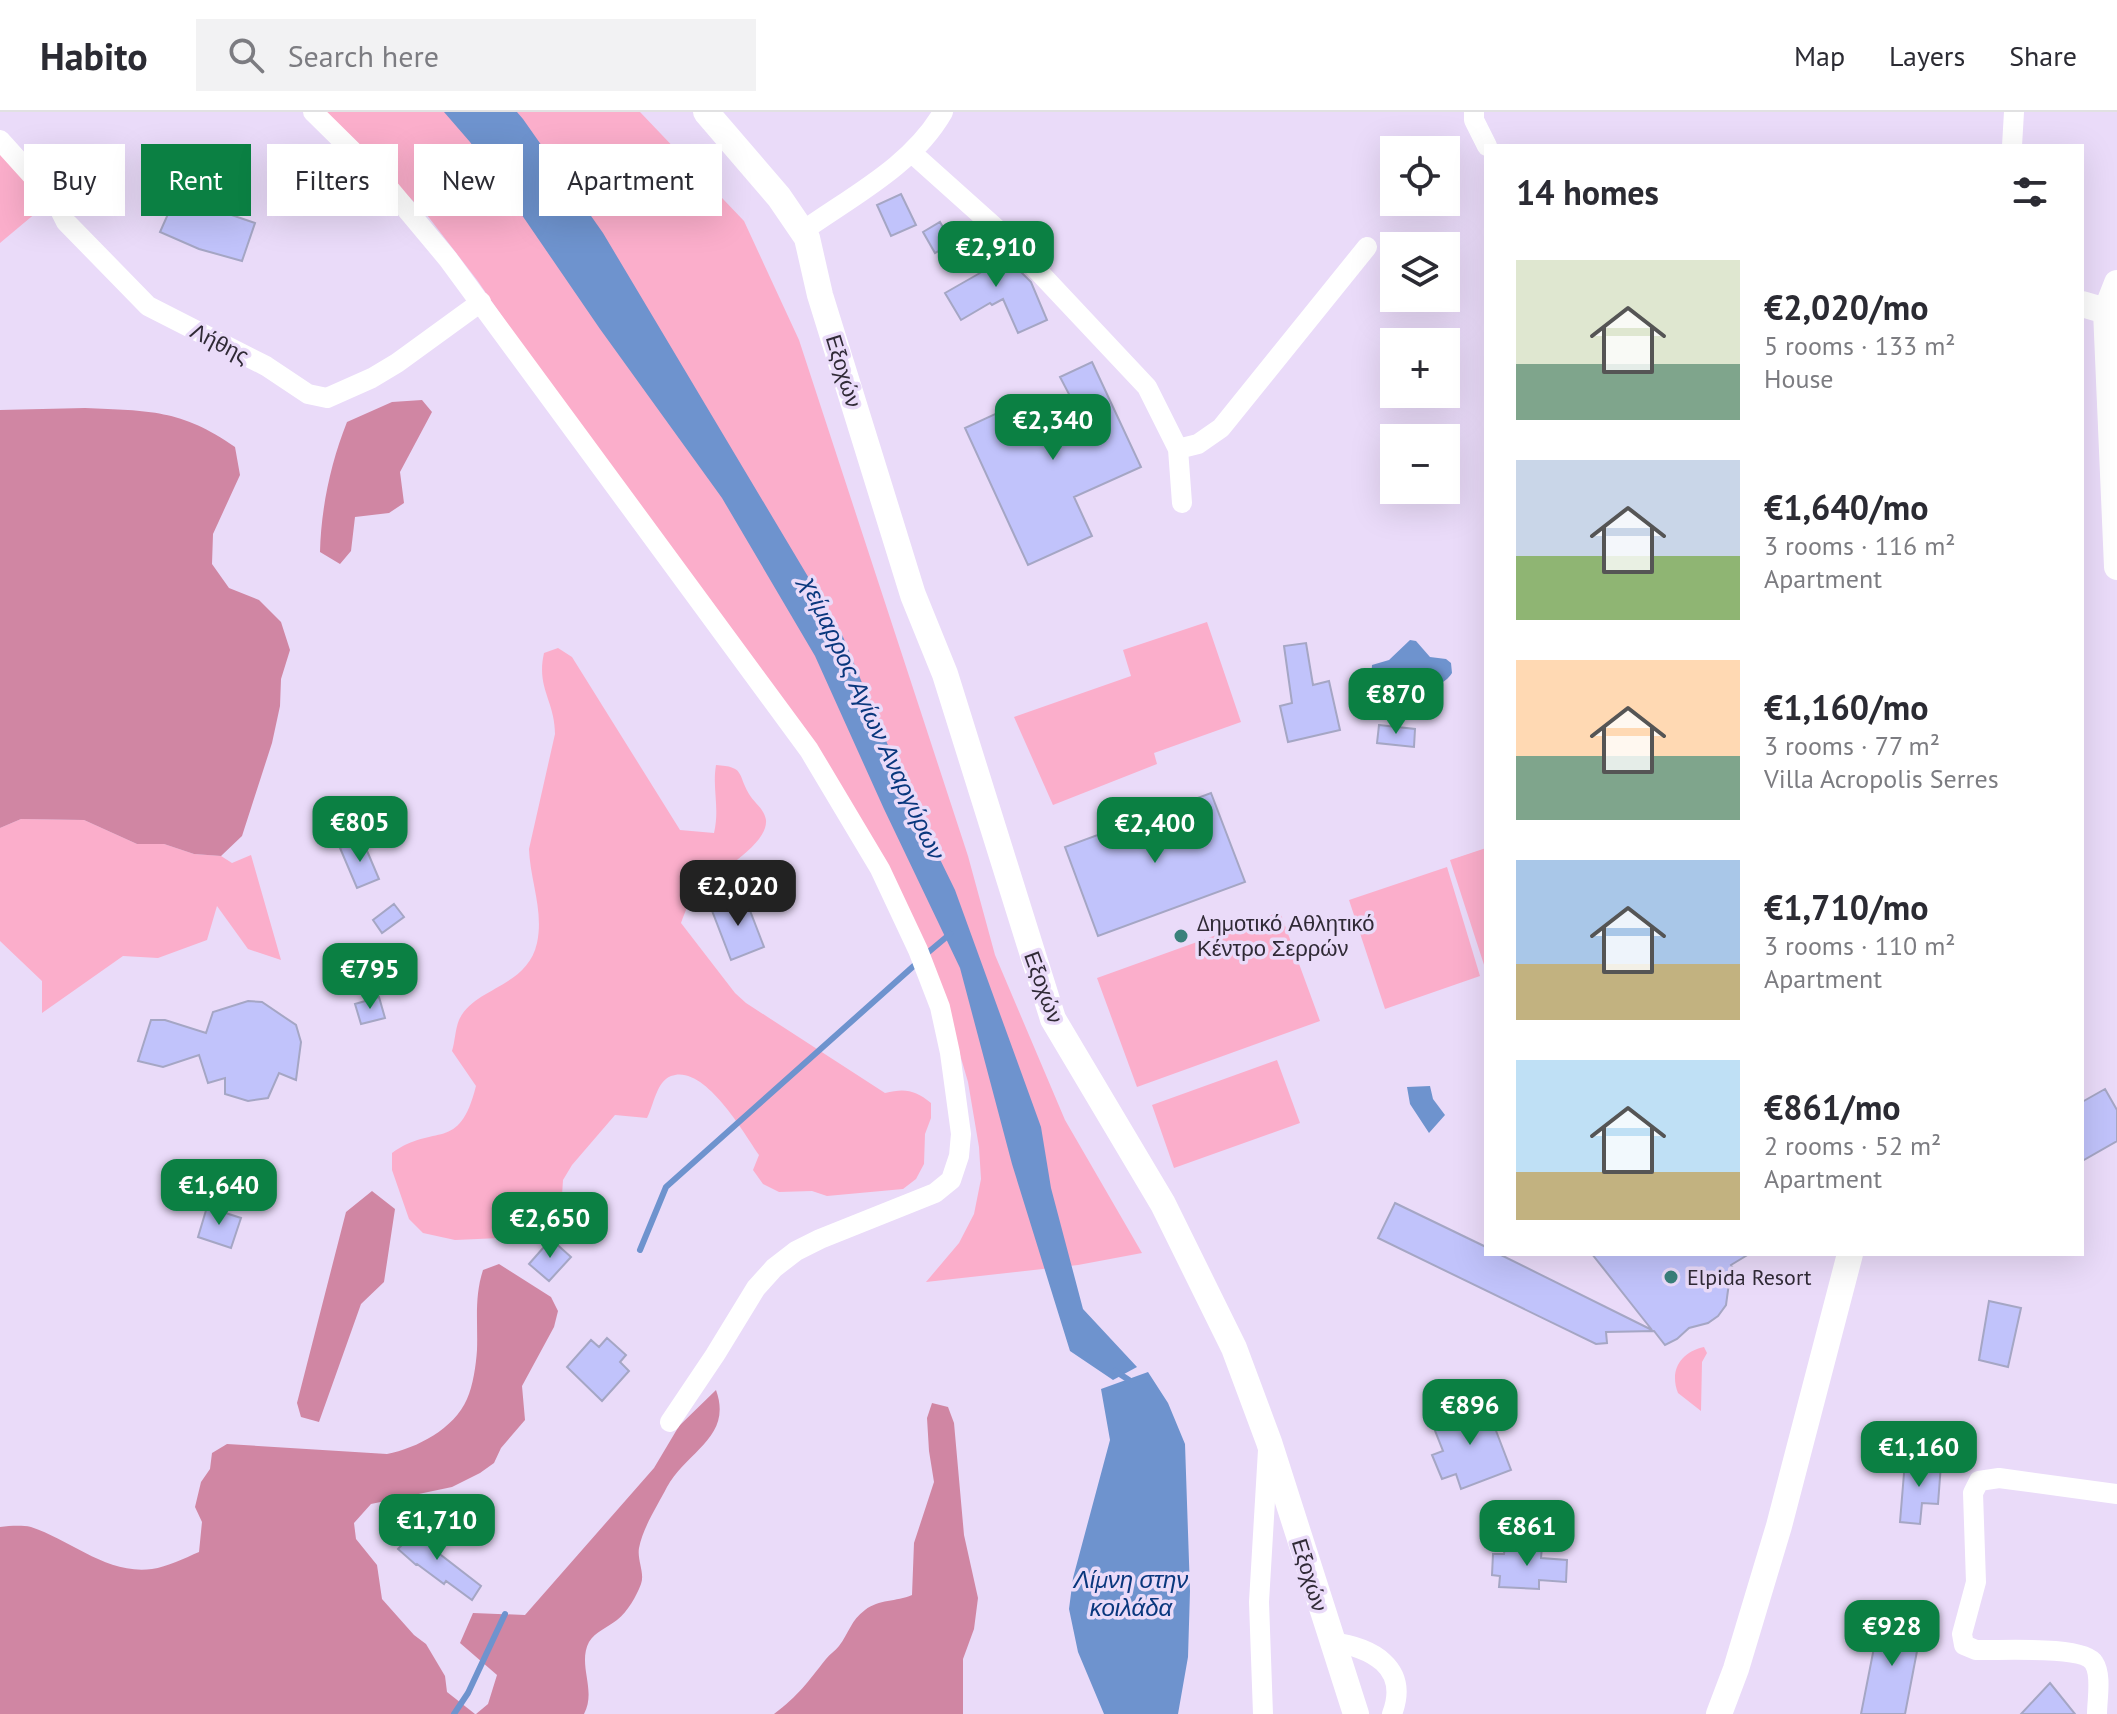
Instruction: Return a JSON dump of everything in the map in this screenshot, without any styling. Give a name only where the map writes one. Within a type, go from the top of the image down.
[{"type":"main road","name":"Εξοχών","points":[[706,112],[779,197],[807,238],[820,295],[913,595],[945,674],[1053,1019],[1184,1244],[1234,1348],[1269,1442],[1356,1714]]},
{"type":"main road","points":[[2117,283],[2094,308],[2112,370],[2117,567]]},
{"type":"main road","points":[[1719,1714],[1736,1669],[1779,1526],[1849,1256]]},
{"type":"street","points":[[313,112],[415,217],[481,302],[804,743],[880,869],[940,1007],[961,1134],[959,1156],[951,1180],[935,1193],[820,1239],[780,1263],[756,1288],[670,1422]]},
{"type":"street","points":[[803,231],[912,153],[943,112]]},
{"type":"street","points":[[1474,112],[1474,120],[1486,144]]},
{"type":"street","points":[[2012,144],[2014,112]]},
{"type":"street","name":"Λήθης","points":[[0,140],[56,202],[66,222],[148,306],[266,366],[308,394],[327,398],[372,378],[481,302]]},
{"type":"street","points":[[912,153],[1008,239],[1147,387],[1178,449],[1182,503]]},
{"type":"street","points":[[1178,449],[1198,444],[1221,428],[1367,247]]},
{"type":"street","points":[[1263,1714],[1259,1602],[1269,1442]]},
{"type":"street","points":[[2097,1714],[2096,1667],[2089,1657],[2064,1652],[1976,1650],[1964,1645],[1962,1634],[1976,1582],[1973,1493],[1979,1481],[1999,1478],[2117,1494]]},
{"type":"street","points":[[1331,1642],[1360,1647],[1388,1667],[1395,1678],[1397,1692],[1392,1714]]},
{"type":"shaded area","points":[[324,112],[640,112],[671,144],[539,144],[539,216],[722,216],[722,198],[744,221],[799,340],[968,856],[995,955],[1065,1120],[1142,1253],[1078,1265],[926,1282],[959,1243],[974,1214],[981,1179],[979,1147],[968,1082],[947,1010],[893,883],[477,280],[428,216],[523,216],[523,144],[414,144],[414,202],[398,186],[398,144],[356,144]]},
{"type":"shaded area","points":[[0,148],[24,174],[24,216],[32,216],[0,243]]},
{"type":"shaded area","points":[[422,400],[432,412],[400,472],[404,503],[389,513],[355,517],[351,551],[340,564],[320,552],[328,486],[347,422],[392,402]]},
{"type":"shaded area","points":[[85,408],[164,414],[198,425],[235,447],[240,475],[213,534],[212,564],[229,588],[259,600],[281,622],[290,650],[281,679],[280,706],[272,743],[242,836],[221,856],[194,854],[164,844],[137,844],[84,820],[21,819],[0,828],[0,410]]},
{"type":"shaded area","points":[[1207,622],[1241,722],[1154,753],[1157,764],[1053,805],[1014,717],[1131,676],[1123,650]]},
{"type":"shaded area","points":[[558,648],[572,657],[680,830],[714,833],[716,765],[732,767],[739,772],[749,794],[765,816],[764,830],[750,849],[698,890],[681,923],[746,1003],[885,1093],[910,1091],[931,1103],[931,1118],[925,1134],[924,1164],[916,1179],[903,1189],[827,1196],[812,1191],[779,1192],[763,1184],[753,1170],[759,1155],[733,1117],[709,1089],[684,1075],[671,1076],[662,1083],[647,1118],[615,1115],[563,1180],[561,1211],[549,1225],[500,1238],[455,1240],[423,1233],[409,1219],[392,1170],[392,1153],[407,1144],[453,1129],[462,1121],[476,1086],[452,1051],[459,1020],[476,1000],[523,969],[537,943],[538,907],[529,849],[555,734],[542,665],[544,653]]},
{"type":"shaded area","points":[[21,819],[84,820],[137,844],[164,844],[194,854],[221,856],[232,863],[251,855],[281,960],[248,949],[217,906],[207,940],[158,958],[123,956],[42,1013],[42,981],[0,941],[0,828]]},
{"type":"shaded area","points":[[1484,849],[1484,965],[1450,860]]},
{"type":"shaded area","points":[[1447,867],[1480,976],[1385,1009],[1349,900]]},
{"type":"shaded area","points":[[1280,912],[1320,1021],[1137,1087],[1097,978]]},
{"type":"shaded area","points":[[1277,1060],[1300,1123],[1174,1168],[1152,1105]]},
{"type":"shaded area","points":[[372,1191],[395,1209],[384,1282],[361,1304],[319,1422],[301,1417],[297,1403],[346,1212]]},
{"type":"shaded area","points":[[499,1264],[551,1297],[558,1311],[554,1327],[522,1386],[525,1420],[501,1448],[494,1463],[480,1473],[452,1487],[371,1504],[354,1523],[356,1539],[377,1565],[382,1599],[426,1644],[445,1676],[447,1692],[475,1714],[0,1714],[0,1527],[31,1527],[120,1567],[158,1568],[199,1552],[202,1522],[195,1507],[201,1482],[210,1469],[212,1453],[227,1444],[387,1454],[422,1442],[444,1428],[467,1399],[476,1362],[480,1280],[483,1270]]},
{"type":"shaded area","points":[[1704,1347],[1707,1353],[1702,1362],[1701,1411],[1678,1393],[1675,1377],[1683,1358]]},
{"type":"shaded area","points":[[716,1390],[720,1406],[713,1432],[667,1487],[644,1532],[639,1553],[642,1580],[637,1594],[621,1616],[589,1642],[585,1660],[589,1696],[584,1714],[476,1714],[488,1704],[497,1675],[460,1643],[473,1613],[525,1615],[654,1468],[679,1426]]},
{"type":"shaded area","points":[[932,1403],[948,1407],[954,1423],[964,1535],[978,1598],[974,1629],[963,1659],[963,1714],[774,1714],[796,1695],[839,1646],[860,1614],[870,1606],[912,1595],[914,1543],[934,1482],[927,1418]]},
{"type":"water","points":[[444,112],[517,112],[523,119],[541,144],[539,216],[591,216],[841,632],[909,796],[955,890],[1041,1127],[1051,1188],[1083,1309],[1137,1367],[1113,1380],[1070,1351],[1012,1164],[960,968],[815,656],[722,498],[523,216],[523,144],[470,142]]},
{"type":"water","points":[[1410,640],[1416,641],[1430,657],[1446,659],[1451,663],[1452,673],[1433,689],[1427,699],[1370,697],[1372,665],[1389,660]]},
{"type":"water","points":[[1430,1086],[1433,1099],[1445,1115],[1429,1133],[1410,1104],[1407,1087]]},
{"type":"water","name":"Λίμνη στην κοιλάδα","points":[[1148,1372],[1168,1403],[1185,1444],[1190,1591],[1188,1657],[1178,1714],[1104,1714],[1078,1652],[1069,1609],[1073,1578],[1110,1440],[1101,1389]]},
{"type":"building","points":[[901,194],[916,225],[891,236],[877,205]]},
{"type":"building","points":[[167,216],[235,216],[255,223],[242,261],[199,249],[160,232]]},
{"type":"building","points":[[940,222],[952,243],[935,253],[923,232]]},
{"type":"building","points":[[981,233],[999,264],[1004,261],[1010,271],[1016,267],[1031,282],[1047,320],[1018,333],[1003,299],[961,320],[945,293],[980,273],[963,244]]},
{"type":"building","points":[[1092,362],[1141,467],[1074,497],[1092,536],[1028,565],[965,428],[1032,397],[1039,411],[1070,396],[1060,377]]},
{"type":"building","points":[[1306,643],[1313,685],[1329,681],[1340,730],[1288,742],[1280,706],[1292,703],[1284,646]]},
{"type":"building","points":[[1379,725],[1415,729],[1414,747],[1377,743]]},
{"type":"building","points":[[1211,793],[1245,882],[1098,936],[1065,847]]},
{"type":"building","points":[[362,839],[379,879],[357,888],[340,848]]},
{"type":"building","points":[[744,895],[764,947],[731,960],[711,908]]},
{"type":"building","points":[[394,904],[404,917],[382,933],[373,920]]},
{"type":"building","points":[[379,997],[385,1018],[361,1024],[355,1004]]},
{"type":"building","points":[[248,1001],[262,1002],[296,1025],[301,1042],[296,1080],[279,1073],[268,1098],[248,1101],[225,1094],[225,1078],[208,1083],[199,1055],[163,1067],[138,1061],[151,1020],[165,1020],[206,1033],[213,1012]]},
{"type":"building","points":[[2105,1089],[2117,1110],[2117,1141],[2084,1160],[2084,1101]]},
{"type":"building","name":"Elpida Resort","points":[[1395,1203],[1484,1246],[1484,1256],[1503,1256],[1652,1330],[1594,1256],[1746,1256],[1731,1265],[1736,1273],[1726,1280],[1729,1283],[1726,1305],[1708,1323],[1689,1328],[1665,1345],[1654,1331],[1606,1332],[1607,1343],[1596,1344],[1378,1238]]},
{"type":"building","points":[[207,1207],[241,1218],[231,1248],[198,1237]]},
{"type":"building","points":[[551,1239],[571,1257],[549,1281],[529,1264]]},
{"type":"building","points":[[1989,1301],[2021,1308],[2008,1367],[1979,1360]]},
{"type":"building","points":[[607,1338],[626,1355],[620,1362],[629,1371],[602,1401],[567,1367],[591,1340],[599,1347]]},
{"type":"building","points":[[1485,1402],[1511,1470],[1461,1489],[1456,1474],[1442,1479],[1432,1455],[1443,1451],[1432,1423]]},
{"type":"building","points":[[1905,1461],[1941,1464],[1938,1504],[1922,1503],[1920,1524],[1900,1522]]},
{"type":"building","points":[[421,1525],[438,1541],[432,1548],[481,1586],[472,1600],[416,1565],[398,1549]]},
{"type":"building","points":[[1505,1546],[1542,1547],[1541,1558],[1567,1560],[1566,1582],[1539,1580],[1539,1589],[1499,1587],[1500,1576],[1492,1575],[1493,1554],[1504,1554]]},
{"type":"building","points":[[1880,1617],[1922,1625],[1905,1714],[1861,1714]]},
{"type":"building","points":[[2050,1683],[2075,1714],[2021,1714]]},
{"type":"waterway","points":[[925,955],[950,934]]},
{"type":"waterway","points":[[640,1250],[666,1187],[917,963]]},
{"type":"waterway","name":"χείμαρρος Αγίων Αναργύρων","points":[[1115,1371],[1129,1380]]},
{"type":"waterway","points":[[454,1714],[468,1693],[505,1614]]},
{"type":"place","name":"Δημοτικό Αθλητικό Κέντρο Σερρών","points":[[1181,936]]},
{"type":"place","name":"Elpida Resort","points":[[1671,1277]]}]
